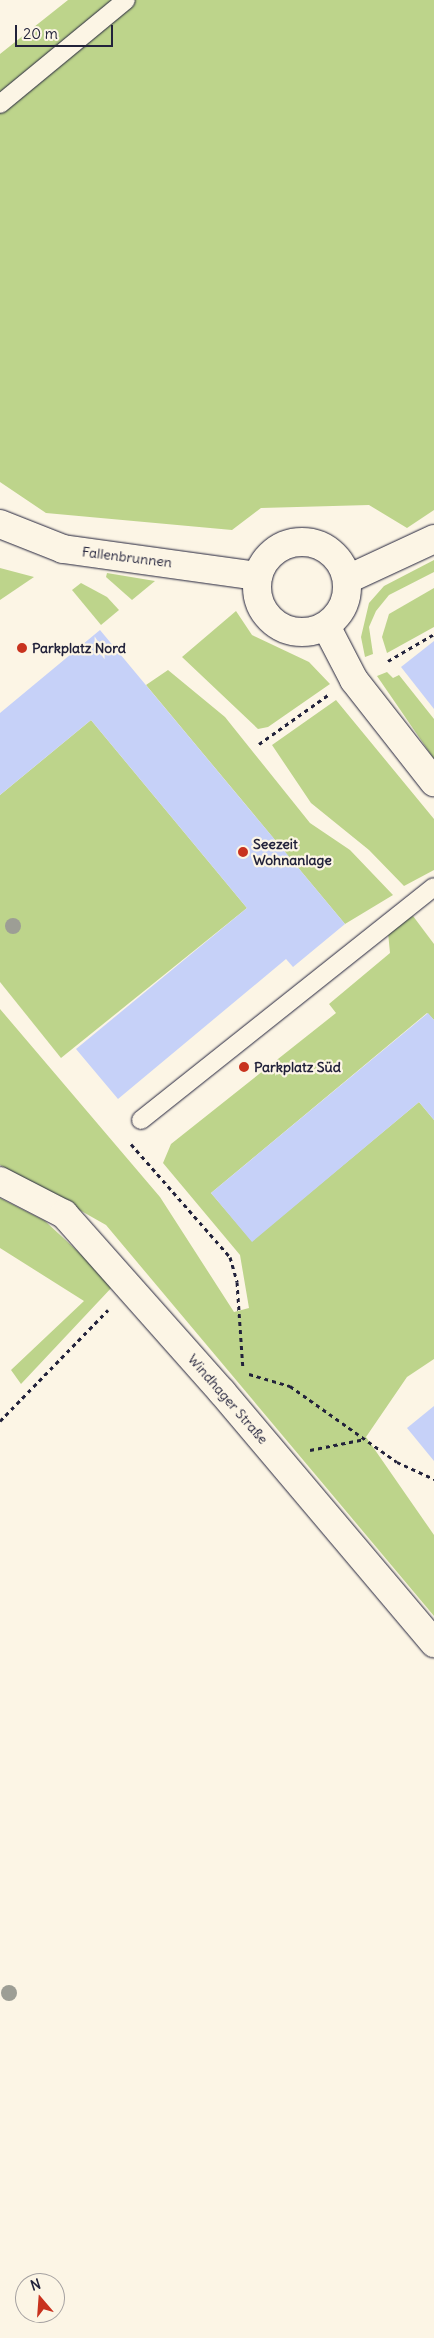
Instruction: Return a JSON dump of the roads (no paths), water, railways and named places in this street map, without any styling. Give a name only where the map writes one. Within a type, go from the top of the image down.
[{"type":"street","name":"Fallenbrunnen","points":[[0,524],[63,549],[258,576]]},
{"type":"street","points":[[348,580],[434,539]]},
{"type":"street","points":[[295,542],[329,550],[342,563],[348,580],[339,614],[326,626],[310,632],[276,624],[263,611],[258,576],[265,560],[295,542]]},
{"type":"street","points":[[326,626],[354,680],[434,782]]},
{"type":"street","name":"Windhager Straße","points":[[0,1181],[64,1214],[131,1287],[278,1457],[434,1643]]},
{"type":"lane","points":[[0,104],[126,0]]},
{"type":"lane","points":[[141,1120],[434,887]]},
{"type":"place","name":"Parkplatz Nord","points":[[22,648]]},
{"type":"place","name":"Seezeit Wohnanlage","points":[[243,852]]},
{"type":"place","name":"Parkplatz Süd","points":[[244,1067]]}]
